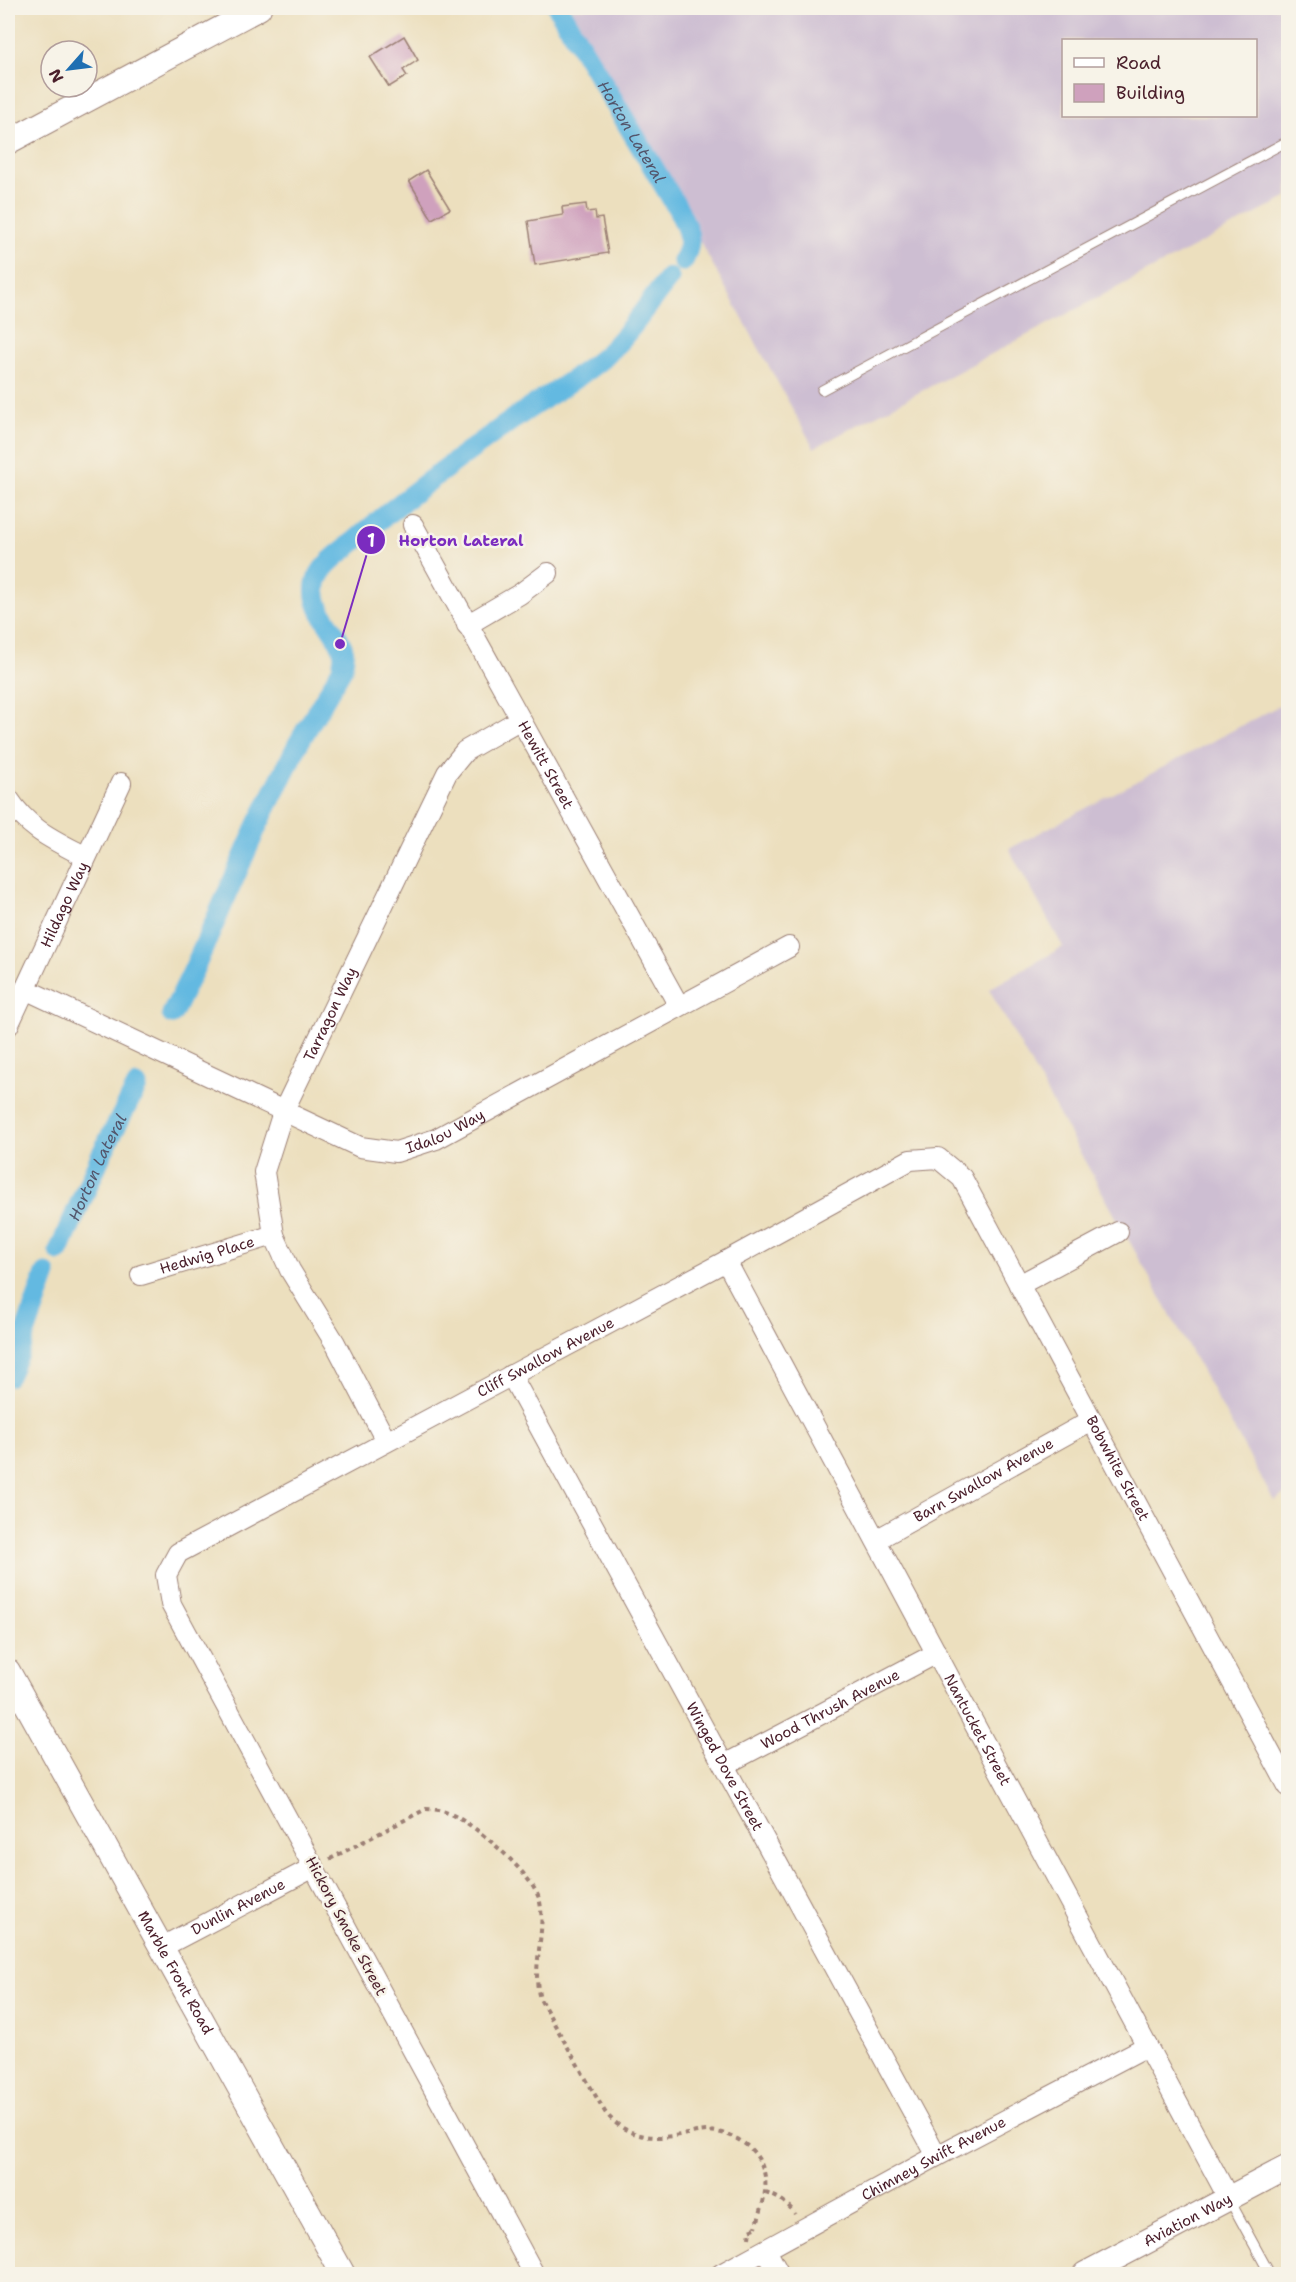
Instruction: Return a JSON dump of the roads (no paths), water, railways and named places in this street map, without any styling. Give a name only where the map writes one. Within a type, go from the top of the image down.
[{"type":"street","points":[[8,142],[259,8]]},
{"type":"street","name":"Hewitt Street","points":[[413,525],[679,1006]]},
{"type":"street","points":[[467,625],[520,594],[548,573]]},
{"type":"street","name":"Tarragon Way","points":[[386,1441],[335,1343],[290,1270],[274,1235],[264,1172],[283,1112],[447,773],[465,752],[519,720]]},
{"type":"street","name":"Hildago Way","points":[[8,1026],[121,783]]},
{"type":"street","points":[[8,798],[20,816],[37,831],[86,857]]},
{"type":"street","name":"Idalou Way","points":[[26,988],[360,1148],[396,1152],[436,1138],[789,948]]},
{"type":"street","name":"Cliff Swallow Avenue","points":[[166,1575],[178,1553],[512,1376],[910,1160],[938,1158]]},
{"type":"street","name":"Bobwhite Street","points":[[938,1158],[962,1178],[1288,1786]]},
{"type":"street","points":[[1019,1285],[1118,1232]]},
{"type":"street","name":"Hedwig Place","points":[[141,1275],[274,1235]]},
{"type":"street","name":"Nantucket Street","points":[[726,1261],[1229,2199]]},
{"type":"street","name":"Winged Dove Street","points":[[512,1376],[937,2156]]},
{"type":"street","name":"Barn Swallow Avenue","points":[[876,1540],[1092,1420]]},
{"type":"street","name":"Hickory Smoke Street","points":[[166,1575],[171,1604],[320,1864],[534,2274]]},
{"type":"street","name":"Wood Thrush Avenue","points":[[724,1765],[937,1653]]},
{"type":"street","name":"Marble Front Road","points":[[8,1671],[343,2274]]},
{"type":"street","name":"Dunlin Avenue","points":[[162,1947],[320,1864]]},
{"type":"street","name":"Chimney Swift Avenue","points":[[721,2274],[937,2156],[1147,2046]]},
{"type":"street","name":"Aviation Way","points":[[1085,2274],[1288,2167]]},
{"type":"street","points":[[766,2250],[779,2274]]},
{"type":"lane","points":[[822,390],[1288,141]]},
{"type":"lane","points":[[1229,2199],[1270,2274]]},
{"type":"waterway","name":"Horton Lateral","points":[[558,8],[685,223],[689,240],[683,261]]},
{"type":"waterway","name":"Horton Lateral","points":[[172,1014],[258,824],[298,744],[342,669],[344,655],[342,647],[318,605],[316,584],[322,571],[338,554],[433,478],[605,356],[630,329],[669,278]]},
{"type":"waterway","name":"Horton Lateral","points":[[59,1251],[102,1153],[137,1086]]},
{"type":"waterway","name":"Horton Lateral","points":[[8,1376],[46,1274]]},
{"type":"place","name":"Horton Lateral","points":[[340,644]]}]
